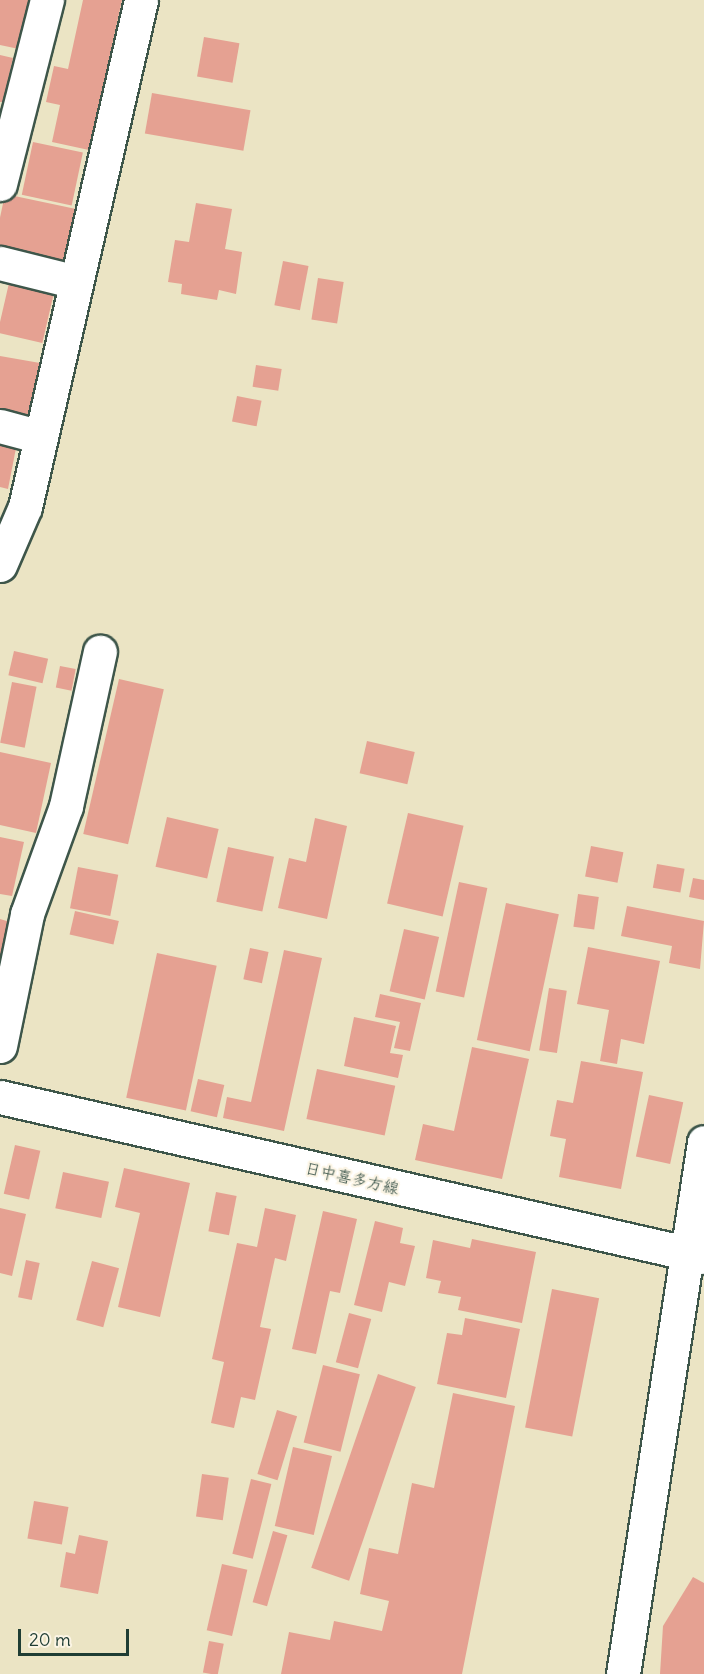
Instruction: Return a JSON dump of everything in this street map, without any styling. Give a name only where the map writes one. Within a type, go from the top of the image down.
[{"type":"street","points":[[0,184],[47,0]]},
{"type":"street","points":[[0,565],[25,507],[141,0]]},
{"type":"street","points":[[0,263],[76,282]]},
{"type":"street","points":[[0,426],[41,437]]},
{"type":"street","points":[[0,1046],[27,914],[66,806],[100,652]]},
{"type":"street","name":"日中喜多方線","points":[[0,1098],[694,1255]]},
{"type":"street","points":[[623,1674],[694,1255],[704,1142]]},
{"type":"building","points":[[0,0],[30,0],[19,49],[0,45]]},
{"type":"building","points":[[83,0],[122,0],[89,150],[52,142],[60,105],[46,102],[54,66],[68,69]]},
{"type":"building","points":[[204,37],[239,43],[233,83],[197,76]]},
{"type":"building","points":[[0,55],[13,58],[3,102],[0,102]]},
{"type":"building","points":[[152,93],[250,110],[243,151],[145,133]]},
{"type":"building","points":[[33,142],[83,153],[72,205],[22,195]]},
{"type":"building","points":[[5,194],[78,210],[66,268],[0,254],[0,218]]},
{"type":"building","points":[[196,203],[232,209],[225,249],[242,252],[236,294],[219,290],[217,300],[181,294],[182,284],[168,282],[175,240],[189,242]]},
{"type":"building","points":[[283,261],[309,266],[300,310],[274,305]]},
{"type":"building","points":[[318,278],[344,282],[337,324],[311,319]]},
{"type":"building","points":[[9,283],[54,293],[42,343],[0,333],[0,322]]},
{"type":"building","points":[[0,356],[40,363],[30,416],[0,410]]},
{"type":"building","points":[[256,365],[282,369],[278,391],[253,387]]},
{"type":"building","points":[[237,396],[262,401],[257,426],[232,422]]},
{"type":"building","points":[[0,445],[16,448],[8,489],[0,487]]},
{"type":"building","points":[[14,651],[48,659],[42,683],[8,675]]},
{"type":"building","points":[[60,666],[76,669],[72,691],[56,688]]},
{"type":"building","points":[[119,679],[164,689],[128,844],[83,834]]},
{"type":"building","points":[[12,682],[37,687],[25,748],[0,743]]},
{"type":"building","points":[[367,741],[415,752],[407,784],[360,773]]},
{"type":"building","points":[[0,752],[51,763],[36,833],[0,825]]},
{"type":"building","points":[[408,813],[464,826],[443,916],[387,904]]},
{"type":"building","points":[[167,817],[219,829],[207,879],[156,867]]},
{"type":"building","points":[[315,818],[347,826],[327,919],[278,908],[289,858],[306,862]]},
{"type":"building","points":[[0,837],[24,842],[12,896],[0,894]]},
{"type":"building","points":[[591,846],[623,852],[617,883],[585,876]]},
{"type":"building","points":[[228,847],[274,857],[262,912],[216,902]]},
{"type":"building","points":[[657,864],[685,869],[680,892],[653,888]]},
{"type":"building","points":[[78,867],[118,875],[110,916],[70,908]]},
{"type":"building","points":[[693,878],[704,880],[704,900],[689,897]]},
{"type":"building","points":[[459,882],[487,888],[464,998],[436,992]]},
{"type":"building","points":[[578,894],[599,897],[594,930],[573,927]]},
{"type":"building","points":[[506,903],[559,914],[530,1051],[477,1040]]},
{"type":"building","points":[[627,906],[704,921],[700,969],[669,963],[672,946],[621,936]]},
{"type":"building","points":[[75,911],[119,921],[113,945],[70,934]]},
{"type":"building","points":[[0,919],[10,922],[1,963],[0,963]]},
{"type":"building","points":[[404,929],[439,937],[425,999],[390,991]]},
{"type":"building","points":[[588,947],[660,961],[644,1044],[621,1039],[617,1064],[600,1061],[609,1010],[577,1004]]},
{"type":"building","points":[[250,948],[269,952],[262,983],[243,979]]},
{"type":"building","points":[[284,950],[322,958],[284,1131],[223,1118],[227,1097],[251,1102]]},
{"type":"building","points":[[157,953],[217,966],[186,1110],[126,1098]]},
{"type":"building","points":[[549,988],[567,991],[557,1053],[539,1050]]},
{"type":"building","points":[[380,994],[421,1003],[410,1051],[394,1048],[400,1022],[375,1017]]},
{"type":"building","points":[[354,1017],[396,1026],[390,1053],[403,1055],[398,1078],[344,1066]]},
{"type":"building","points":[[472,1047],[529,1059],[502,1179],[415,1160],[423,1124],[454,1131]]},
{"type":"building","points":[[581,1061],[643,1072],[621,1189],[559,1177],[566,1139],[550,1136],[557,1100],[573,1103]]},
{"type":"building","points":[[317,1069],[395,1086],[385,1136],[306,1119]]},
{"type":"building","points":[[198,1079],[224,1085],[217,1117],[191,1111]]},
{"type":"building","points":[[649,1095],[683,1102],[670,1164],[636,1157]]},
{"type":"building","points":[[15,1145],[40,1151],[29,1200],[4,1194]]},
{"type":"building","points":[[124,1168],[190,1183],[160,1317],[118,1307],[140,1213],[115,1207]]},
{"type":"building","points":[[63,1172],[109,1182],[101,1218],[55,1208]]},
{"type":"building","points":[[216,1192],[237,1196],[229,1235],[208,1231]]},
{"type":"building","points":[[0,1208],[26,1214],[12,1276],[0,1273]]},
{"type":"building","points":[[265,1208],[296,1215],[286,1261],[275,1258],[260,1327],[271,1329],[255,1400],[241,1397],[234,1428],[211,1423],[224,1362],[212,1359],[237,1243],[257,1247]]},
{"type":"building","points":[[323,1211],[357,1219],[340,1293],[330,1291],[316,1354],[292,1349]]},
{"type":"building","points":[[375,1221],[403,1228],[400,1243],[415,1246],[405,1286],[389,1282],[382,1312],[354,1305]]},
{"type":"building","points":[[472,1239],[536,1252],[522,1323],[458,1310],[461,1297],[438,1293],[441,1281],[426,1278],[433,1240],[470,1248]]},
{"type":"building","points":[[26,1260],[40,1263],[32,1300],[18,1297]]},
{"type":"building","points":[[92,1261],[119,1268],[103,1327],[76,1320]]},
{"type":"building","points":[[552,1289],[599,1298],[572,1437],[525,1427]]},
{"type":"building","points":[[349,1313],[371,1319],[358,1368],[336,1362]]},
{"type":"building","points":[[465,1318],[520,1329],[506,1398],[437,1384],[447,1333],[462,1335]]},
{"type":"building","points":[[323,1365],[360,1374],[341,1452],[304,1443]]},
{"type":"building","points":[[378,1374],[416,1387],[349,1581],[311,1568]]},
{"type":"building","points":[[453,1393],[515,1406],[462,1674],[281,1674],[289,1632],[330,1640],[334,1621],[382,1631],[389,1601],[360,1594],[369,1548],[398,1554],[412,1483],[434,1488]]},
{"type":"building","points":[[277,1410],[297,1416],[277,1480],[257,1474]]},
{"type":"building","points":[[293,1447],[332,1456],[314,1535],[275,1526]]},
{"type":"building","points":[[202,1474],[229,1478],[223,1520],[196,1517]]},
{"type":"building","points":[[251,1479],[271,1484],[253,1559],[232,1554]]},
{"type":"building","points":[[34,1501],[68,1507],[62,1545],[27,1538]]},
{"type":"building","points":[[273,1531],[287,1535],[267,1606],[253,1602]]},
{"type":"building","points":[[79,1535],[108,1541],[98,1594],[60,1587],[66,1552],[75,1554]]},
{"type":"building","points":[[222,1564],[247,1570],[232,1636],[207,1630]]},
{"type":"building","points":[[693,1577],[704,1583],[704,1674],[660,1674],[663,1626]]},
{"type":"building","points":[[209,1641],[224,1644],[218,1674],[203,1672]]}]
